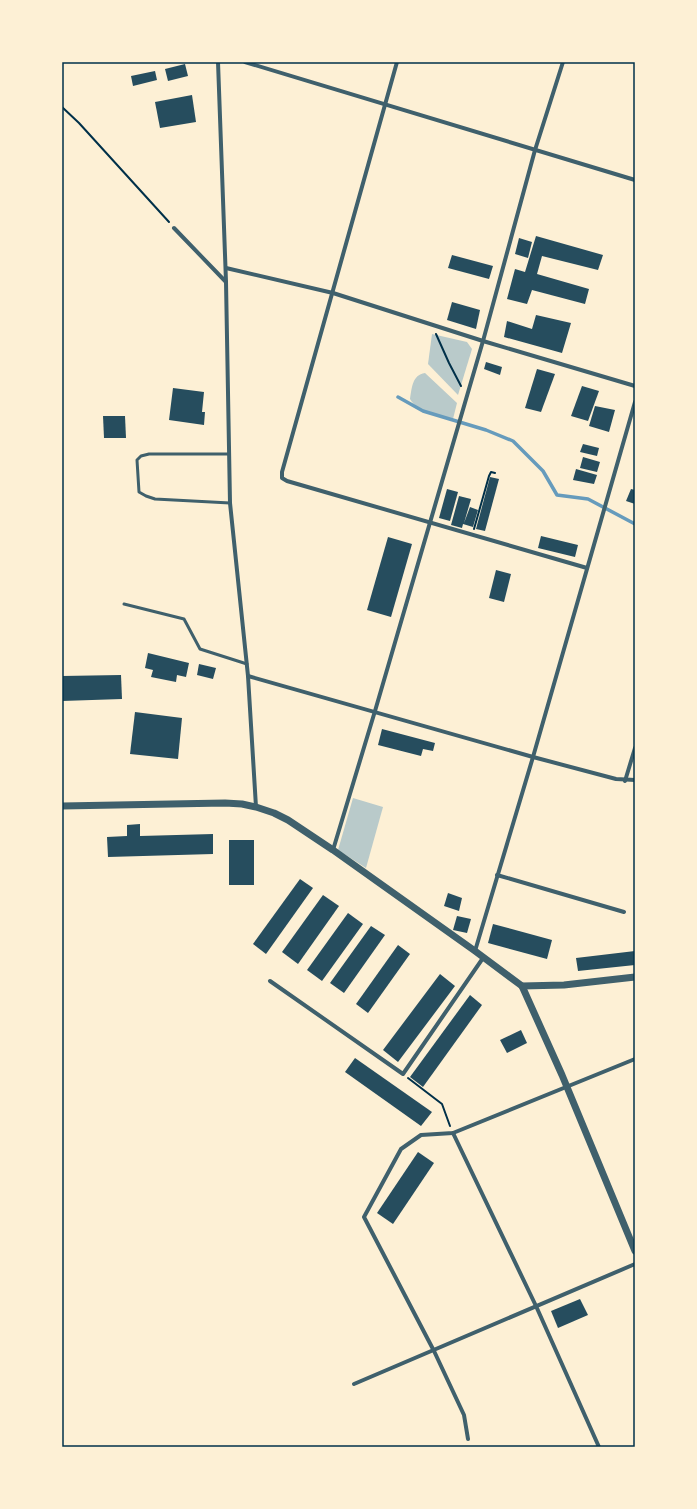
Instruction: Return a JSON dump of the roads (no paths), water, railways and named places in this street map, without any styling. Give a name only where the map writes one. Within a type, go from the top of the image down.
[{"type":"street","points":[[218,62],[226,268],[230,503],[247,664],[256,807]]},
{"type":"street","points":[[245,62],[635,180]]},
{"type":"street","points":[[397,62],[282,472],[282,478],[287,481],[472,536],[587,568]]},
{"type":"street","points":[[333,850],[483,341],[535,150],[563,62]]},
{"type":"street","points":[[174,228],[226,282]]},
{"type":"street","points":[[226,268],[333,293],[483,341],[635,386]]},
{"type":"street","points":[[474,951],[533,757],[635,402]]},
{"type":"street","points":[[248,676],[533,757],[625,781],[635,780]]},
{"type":"street","points":[[625,781],[635,748]]},
{"type":"street","points":[[62,806],[224,803],[242,804],[274,813],[288,820],[333,850],[522,986],[566,1086],[635,1251]]},
{"type":"street","points":[[497,875],[624,912]]},
{"type":"street","points":[[270,981],[402,1074],[483,958]]},
{"type":"street","points":[[522,986],[564,985],[635,977]]},
{"type":"street","points":[[468,1439],[464,1415],[434,1351],[364,1218],[401,1149],[422,1135],[453,1132],[635,1059]]},
{"type":"street","points":[[453,1132],[536,1306],[598,1447]]},
{"type":"street","points":[[354,1384],[635,1264]]},
{"type":"lane","points":[[229,454],[149,454],[141,456],[137,460],[139,492],[146,496],[155,499],[230,503]]},
{"type":"lane","points":[[124,604],[184,618],[200,649],[247,664]]},
{"type":"waterway","points":[[398,397],[423,411],[486,430],[513,441],[543,471],[557,495],[588,499],[635,524]]}]
